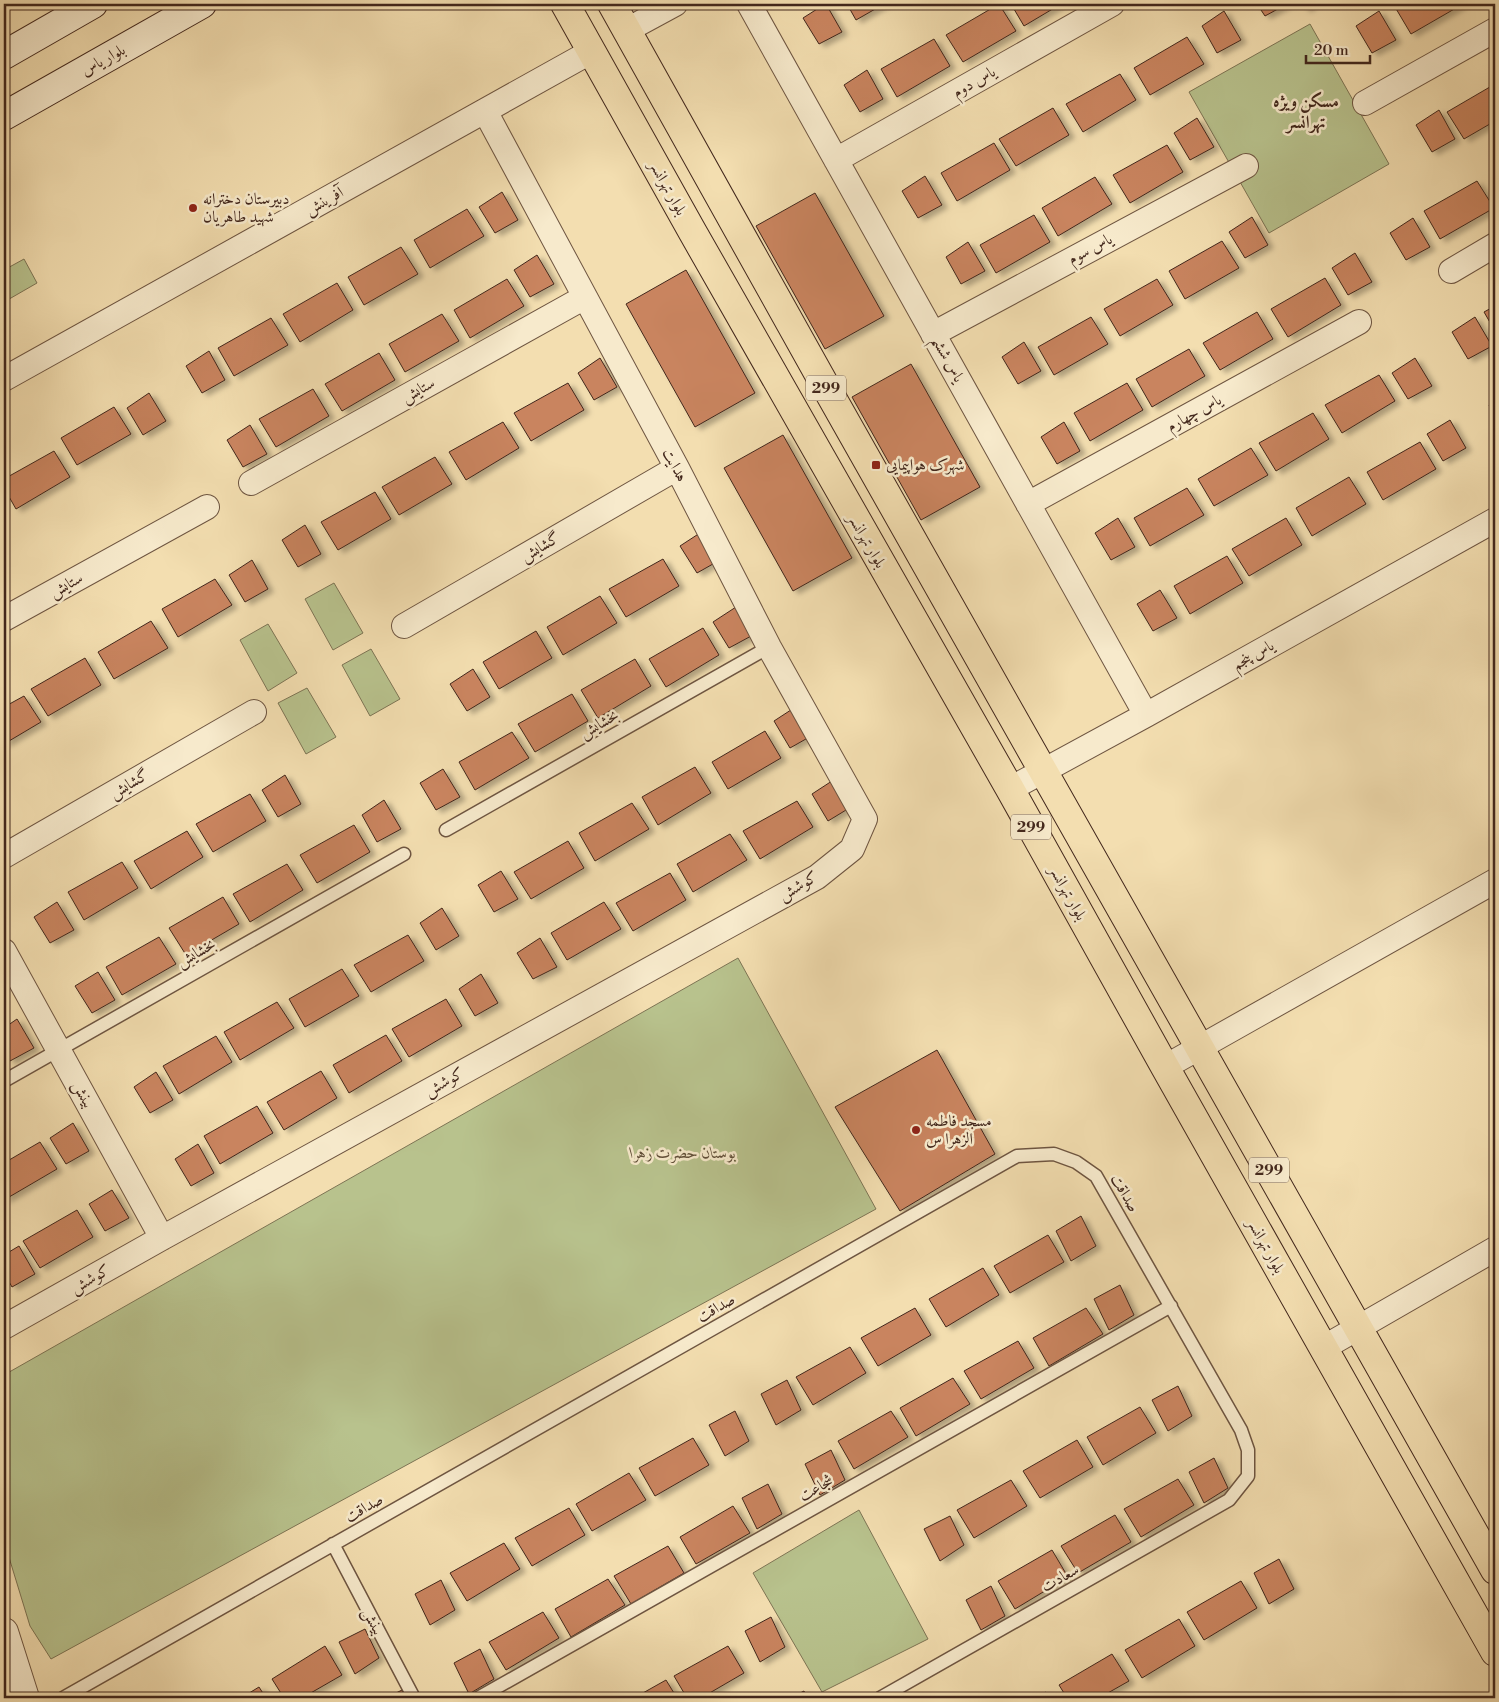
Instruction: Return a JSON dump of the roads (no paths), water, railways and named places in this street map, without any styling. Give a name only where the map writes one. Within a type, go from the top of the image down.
[{"type":"main road","points":[[4,55],[93,4]]},
{"type":"main road","name":"بلوار یاس","points":[[4,116],[202,4]]},
{"type":"main road","name":"بلوار تهرانسر","points":[[566,4],[1495,1652]]},
{"type":"main road","name":"299","points":[[612,4],[885,494],[1495,1570]]},
{"type":"main road","points":[[4,1632],[25,1698]]},
{"type":"street","points":[[627,30],[675,4]]},
{"type":"street","name":"یاس ششم","points":[[749,4],[1146,715]]},
{"type":"street","name":"یاس دوم","points":[[836,160],[1112,4]]},
{"type":"street","points":[[1365,103],[1495,30]]},
{"type":"street","name":"آفرینش","points":[[4,379],[592,51]]},
{"type":"street","name":"هدایت","points":[[485,111],[677,468],[769,647],[865,818]]},
{"type":"street","name":"یاس سوم","points":[[933,334],[1246,166]]},
{"type":"street","points":[[1451,271],[1495,245]]},
{"type":"street","name":"ستایش","points":[[251,483],[585,297]]},
{"type":"street","name":"یاس چهارم","points":[[1028,504],[1359,322]]},
{"type":"street","name":"گشایش","points":[[404,626],[677,468]]},
{"type":"street","name":"ستایش","points":[[4,620],[207,507]]},
{"type":"street","name":"یاس پنجم","points":[[1010,789],[1495,520]]},
{"type":"street","name":"گشایش","points":[[4,856],[254,712]]},
{"type":"street","name":"کوشش","points":[[4,1327],[817,877],[852,849],[865,818]]},
{"type":"street","points":[[1165,1067],[1495,880]]},
{"type":"street","name":"بینش","points":[[4,951],[162,1238]]},
{"type":"street","points":[[1323,1348],[1495,1250]]},
{"type":"lane","name":"بخشایش","points":[[446,830],[769,647]]},
{"type":"lane","name":"بخشایش","points":[[4,1081],[404,854]]},
{"type":"lane","name":"صداقت","points":[[63,1698],[1017,1156],[1054,1154],[1076,1162],[1096,1176],[1241,1430],[1248,1450],[1248,1476]]},
{"type":"lane","name":"شجاعت","points":[[478,1698],[1170,1306]]},
{"type":"lane","name":"سعادت","points":[[880,1698],[1229,1500],[1248,1476]]},
{"type":"lane","name":"بینش","points":[[333,1544],[414,1698]]},
{"type":"place","name":"دبیرستان دخترانه شهید طاهریان","points":[[193,208]]},
{"type":"place","name":"شهرک هواپیمایی","points":[[876,465]]},
{"type":"place","name":"مسجد فاطمه الزهرا س","points":[[916,1130]]},
{"type":"district","name":"مسکن ویژه تهرانسر","points":[[1306,111]]},
{"type":"park label","name":"بوستان حضرت زهرا","points":[[683,1153]]}]
